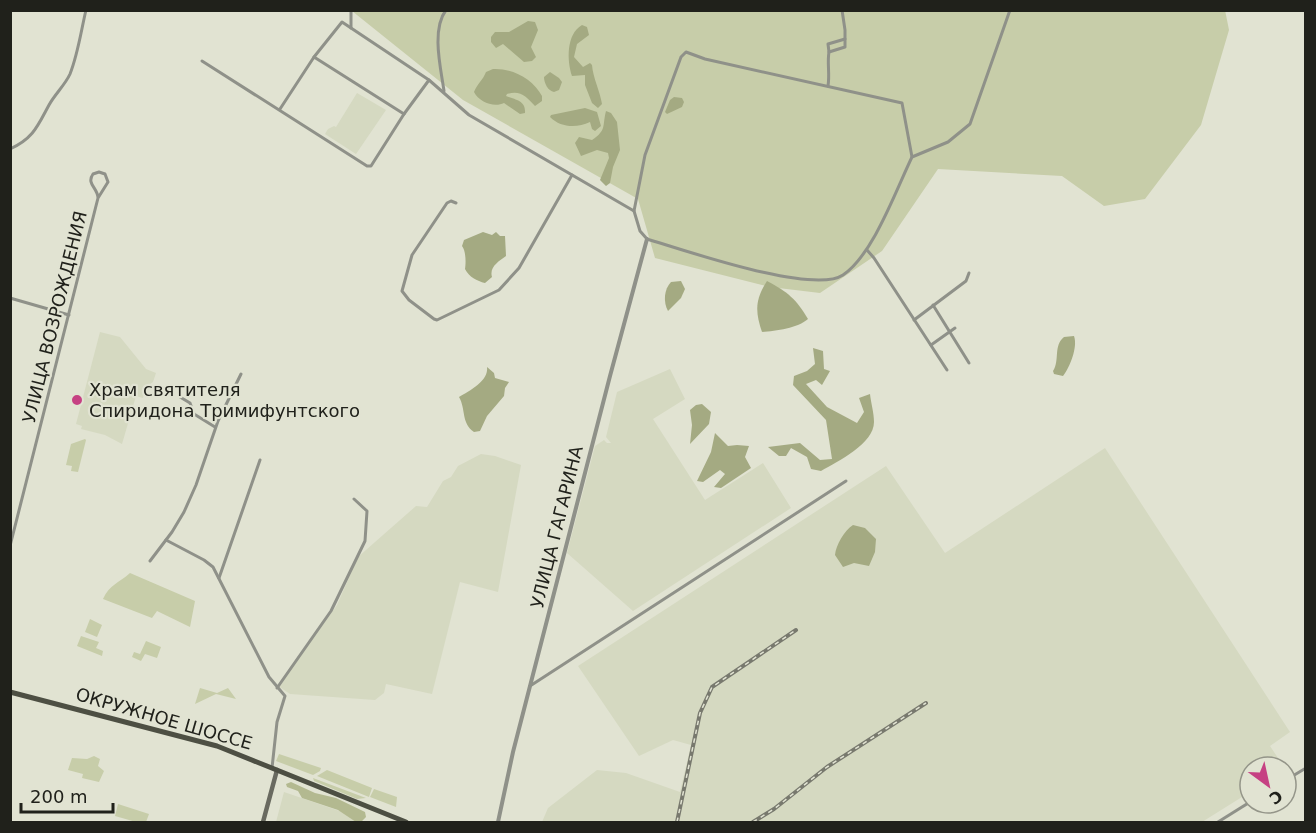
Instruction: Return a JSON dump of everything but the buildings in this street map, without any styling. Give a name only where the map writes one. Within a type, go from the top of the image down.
[{"type":"main road","name":"ОКРУЖНОЕ ШОССЕ","points":[[10,692],[208,744],[274,769],[394,820],[406,822]]},
{"type":"main road","points":[[263,822],[274,769]]},
{"type":"street","points":[[10,149],[34,132],[70,73],[86,10]]},
{"type":"street","points":[[351,10],[351,28]]},
{"type":"street","points":[[445,92],[438,52],[440,22],[446,10]]},
{"type":"street","points":[[829,52],[845,47],[842,10]]},
{"type":"street","points":[[912,157],[948,142],[970,124],[1010,10]]},
{"type":"street","points":[[279,109],[314,57],[342,22],[429,80],[470,115],[634,211]]},
{"type":"street","points":[[828,86],[830,74],[828,44],[845,39]]},
{"type":"street","points":[[686,52],[705,59],[828,86],[902,103],[912,149],[912,157],[867,250],[849,270],[835,280],[808,280],[768,273],[647,239],[640,231],[634,211],[645,155],[681,57],[686,52]]},
{"type":"street","points":[[314,57],[404,114]]},
{"type":"street","points":[[202,61],[367,166],[371,166],[429,80]]},
{"type":"street","name":"УЛИЦА ВОЗРОЖДЕНИЯ","points":[[10,546],[98,198],[108,182],[105,174],[99,172],[93,174],[90,180],[98,193],[98,198]]},
{"type":"street","points":[[456,204],[452,201],[447,203],[412,255],[403,283],[402,291],[409,300],[437,320],[499,290],[509,281],[519,268],[572,175]]},
{"type":"street","name":"УЛИЦА ГАГАРИНА","points":[[498,822],[530,686],[647,239]]},
{"type":"street","points":[[867,250],[947,370]]},
{"type":"street","points":[[914,320],[966,282],[969,273]]},
{"type":"street","points":[[10,298],[69,315]]},
{"type":"street","points":[[933,305],[969,363]]},
{"type":"street","points":[[931,345],[955,328]]},
{"type":"street","points":[[150,561],[184,512],[196,485],[215,427],[241,374]]},
{"type":"street","points":[[180,397],[190,403],[194,414],[215,427]]},
{"type":"street","points":[[219,578],[260,460]]},
{"type":"street","points":[[530,686],[846,481]]},
{"type":"street","points":[[278,688],[331,611],[366,541],[367,511],[354,499]]},
{"type":"street","points":[[166,540],[210,563],[269,677],[285,696],[276,726],[274,769]]},
{"type":"street","points":[[1218,822],[1238,810]]},
{"type":"shaded area","points":[[1225,10],[1229,30],[1201,125],[1145,199],[1104,206],[1062,176],[938,169],[882,251],[820,293],[770,287],[655,258],[638,199],[463,100],[352,11]]},
{"type":"shaded area","points":[[528,21],[535,22],[538,30],[531,47],[536,57],[532,61],[524,62],[503,44],[496,48],[491,42],[491,37],[495,32],[509,32]]},
{"type":"shaded area","points":[[582,25],[587,27],[589,35],[577,44],[574,57],[583,67],[590,63],[592,65],[602,104],[598,108],[592,103],[585,85],[585,75],[572,76],[570,70],[570,41]]},
{"type":"shaded area","points":[[493,69],[507,70],[528,80],[542,96],[542,101],[535,106],[520,94],[507,94],[506,96],[524,105],[525,113],[520,114],[504,103],[496,105],[483,101],[474,92],[486,72]]},
{"type":"shaded area","points":[[550,72],[562,82],[559,90],[554,92],[548,88],[544,79]]},
{"type":"shaded area","points":[[357,93],[386,110],[356,154],[325,134],[328,129],[336,127]]},
{"type":"shaded area","points":[[674,97],[682,98],[684,102],[682,107],[667,114],[665,112],[670,100]]},
{"type":"shaded area","points":[[585,108],[597,112],[601,126],[595,131],[590,122],[569,126],[554,121],[550,117],[551,115]]},
{"type":"shaded area","points":[[606,111],[611,113],[617,122],[620,150],[610,183],[606,186],[600,180],[609,158],[608,153],[597,150],[581,156],[575,143],[579,137],[592,140],[600,133]]},
{"type":"shaded area","points":[[483,232],[492,235],[496,232],[500,236],[505,236],[506,256],[495,265],[491,273],[492,277],[485,283],[473,278],[465,269],[466,260],[462,246],[464,240]]},
{"type":"shaded area","points":[[681,281],[685,289],[681,298],[668,311],[665,300],[667,288],[671,282]]},
{"type":"shaded area","points":[[767,281],[791,297],[808,319],[793,327],[762,332],[757,306]]},
{"type":"shaded area","points":[[100,332],[120,337],[146,369],[156,373],[153,382],[147,386],[143,398],[136,396],[122,444],[105,435],[81,429],[82,426],[76,424]]},
{"type":"shaded area","points":[[1074,336],[1073,357],[1068,368],[1063,376],[1054,374],[1061,341],[1064,337]]},
{"type":"shaded area","points":[[813,348],[823,351],[824,369],[830,371],[822,385],[816,380],[806,384],[827,407],[857,423],[864,412],[859,398],[870,394],[874,419],[872,430],[862,445],[821,471],[811,469],[807,457],[791,448],[786,456],[779,456],[768,447],[800,443],[820,460],[832,459],[826,420],[793,385],[794,376],[807,371],[815,364]]},
{"type":"shaded area","points":[[487,367],[494,373],[495,378],[509,382],[504,396],[487,416],[480,431],[474,432],[465,420],[459,397],[482,381]]},
{"type":"shaded area","points":[[670,369],[685,399],[653,419],[705,500],[763,463],[791,508],[633,611],[567,553],[595,446],[604,440],[611,443],[606,437],[617,392]]},
{"type":"shaded area","points":[[702,404],[711,412],[709,424],[690,444],[692,425],[690,410]]},
{"type":"shaded area","points":[[715,433],[728,446],[749,446],[745,457],[751,468],[721,488],[714,487],[725,474],[720,470],[703,482],[697,481],[711,452]]},
{"type":"shaded area","points":[[85,439],[78,472],[71,471],[72,466],[66,465],[71,444]]},
{"type":"shaded area","points":[[1105,448],[1290,732],[1270,746],[1276,755],[1238,755],[1238,800],[1202,822],[542,822],[548,808],[597,770],[626,773],[680,792],[691,745],[673,740],[639,756],[578,666],[886,466],[945,553]]},
{"type":"shaded area","points":[[481,454],[521,465],[498,592],[460,582],[432,694],[386,684],[384,693],[375,700],[290,694],[278,686],[337,605],[358,557],[416,506],[427,507],[443,481],[451,477],[458,466]]},
{"type":"shaded area","points":[[853,525],[865,528],[876,539],[875,552],[869,566],[854,563],[843,567],[835,555],[841,538]]},
{"type":"shaded area","points":[[130,573],[195,601],[190,627],[157,611],[152,618],[103,599],[112,587]]},
{"type":"shaded area","points":[[90,619],[102,625],[97,637],[85,632]]},
{"type":"shaded area","points":[[81,636],[99,642],[96,648],[103,651],[102,656],[77,646]]},
{"type":"shaded area","points":[[146,641],[161,647],[157,658],[145,654],[141,661],[132,657],[134,652],[140,654]]},
{"type":"shaded area","points":[[200,688],[217,693],[228,688],[236,699],[216,694],[195,704]]},
{"type":"shaded area","points":[[279,754],[321,768],[320,771],[313,775],[276,761]]},
{"type":"shaded area","points":[[94,756],[100,759],[98,766],[104,771],[99,782],[82,778],[83,774],[68,770],[72,758],[87,759]]},
{"type":"shaded area","points":[[327,770],[372,788],[369,797],[317,776]]},
{"type":"shaded area","points":[[313,778],[366,798],[357,799],[314,781]]},
{"type":"shaded area","points":[[291,782],[315,793],[336,798],[365,812],[366,817],[361,822],[356,822],[338,810],[302,798],[298,791],[287,787],[286,784]]},
{"type":"shaded area","points":[[374,789],[397,797],[396,807],[370,797]]},
{"type":"shaded area","points":[[284,792],[360,818],[359,822],[276,822]]},
{"type":"shaded area","points":[[118,804],[149,814],[146,822],[136,822],[115,816]]},
{"type":"railway","points":[[677,822],[700,713],[712,687],[796,630]]},
{"type":"railway","points":[[753,822],[774,809],[827,767],[926,703]]},
{"type":"place","name":"Храм святителя Спиридона Тримифунтского","points":[[77,400]]}]
